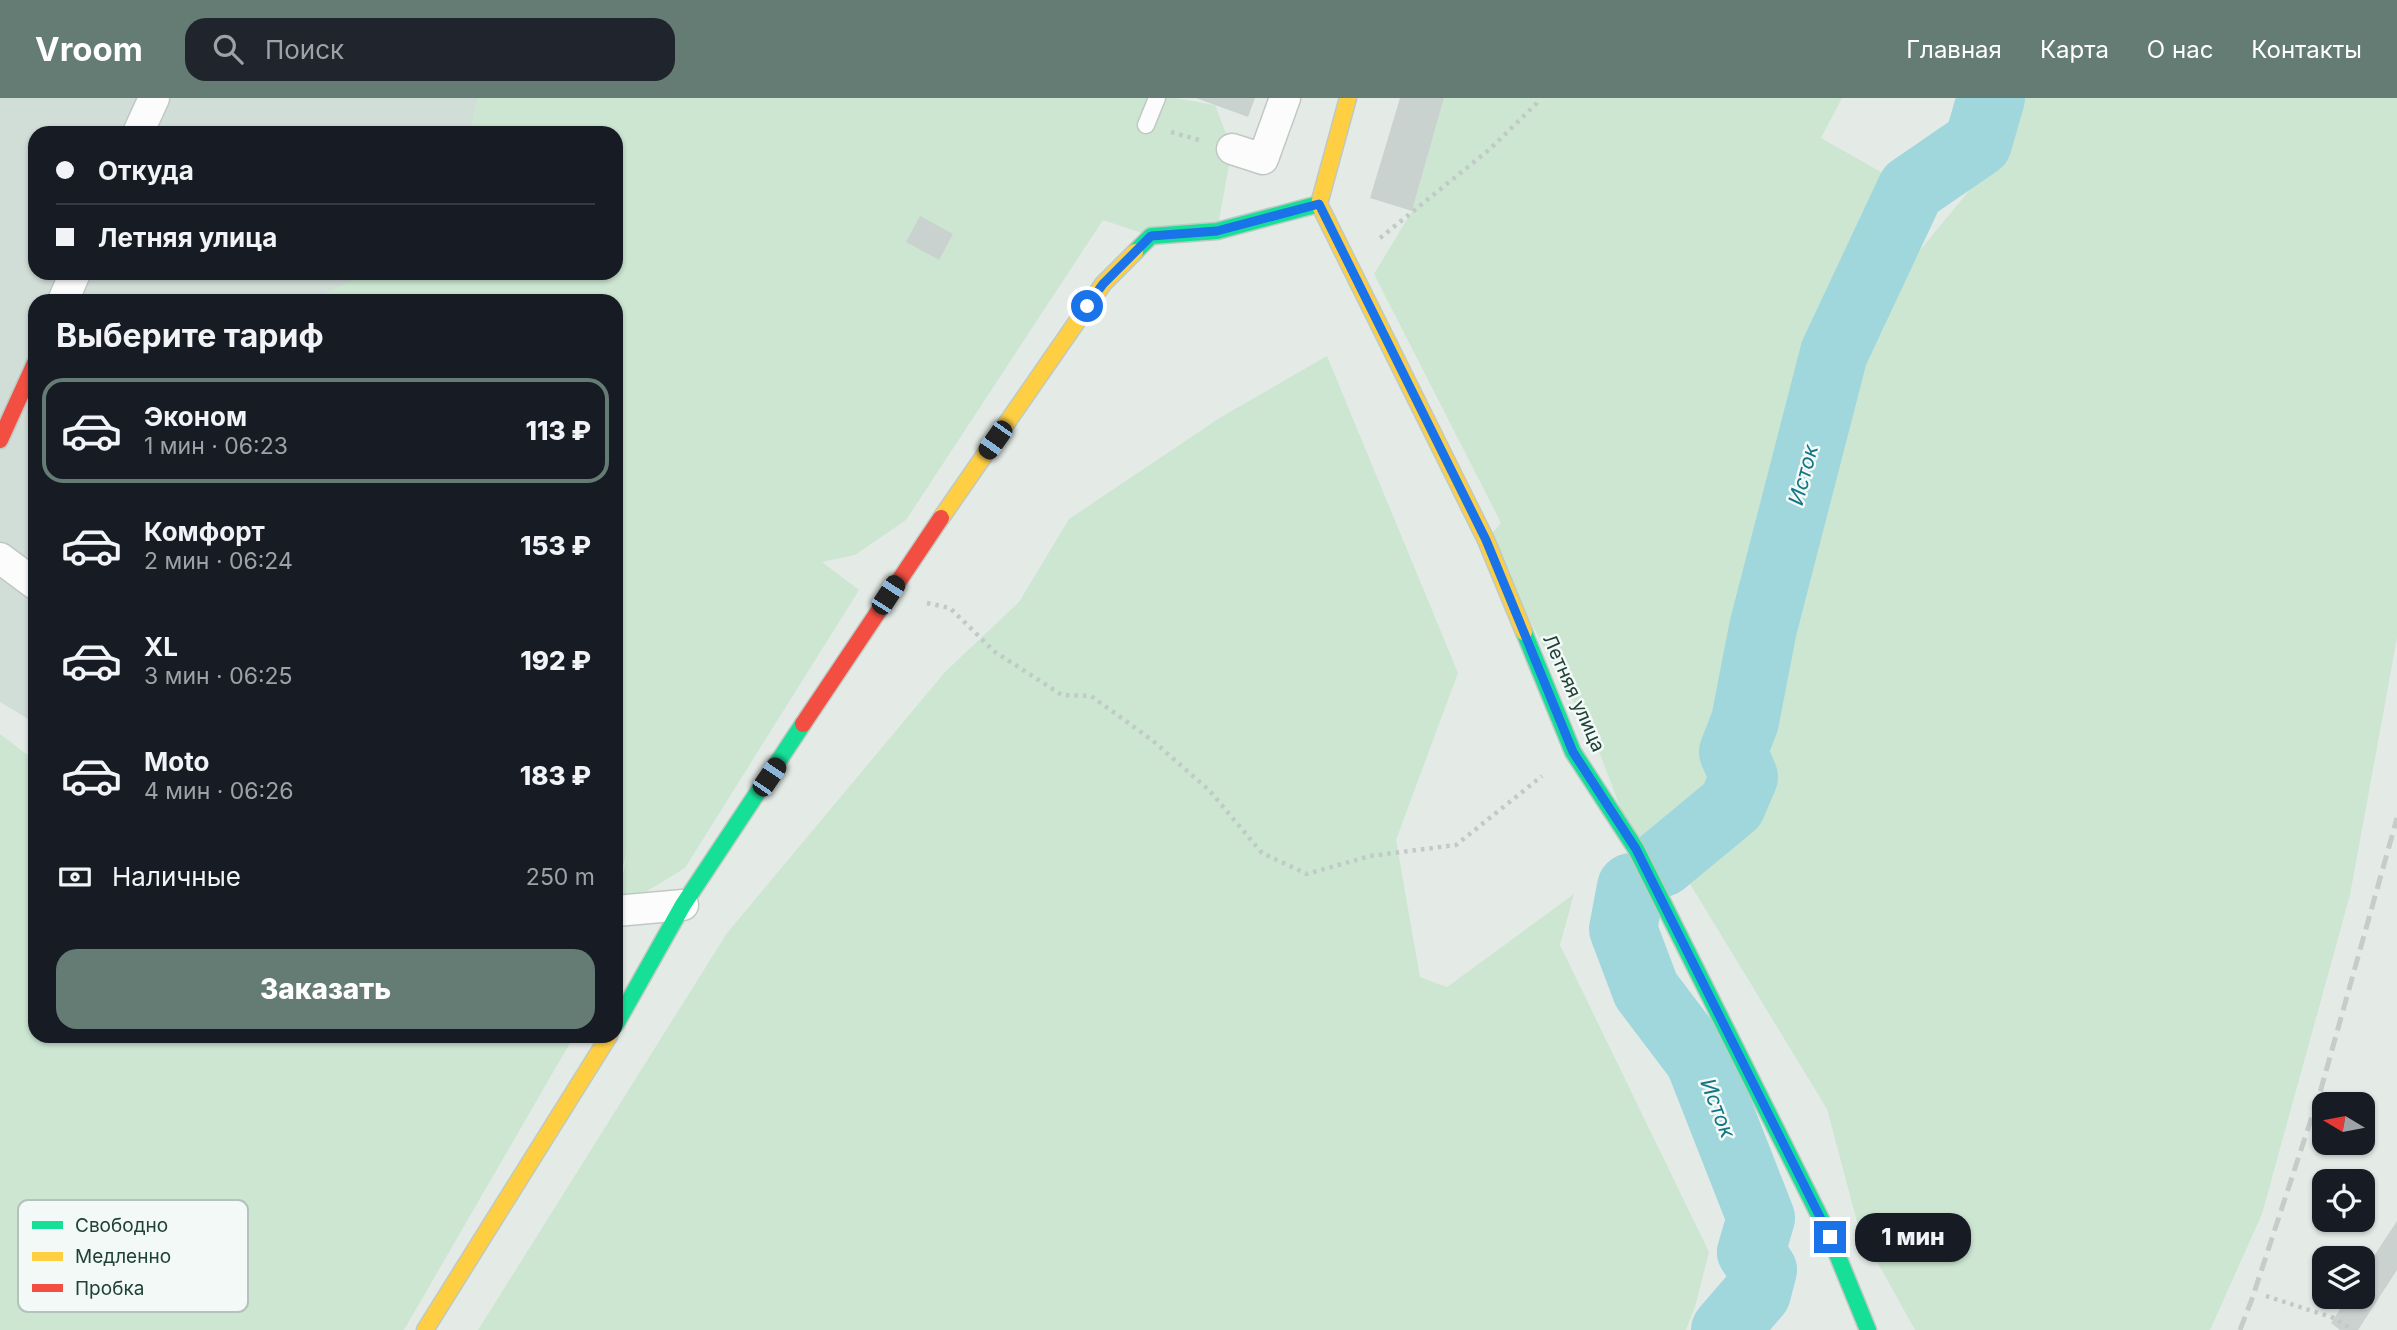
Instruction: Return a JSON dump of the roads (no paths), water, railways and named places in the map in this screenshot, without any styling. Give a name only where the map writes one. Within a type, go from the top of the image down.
[{"type":"street","points":[[141,126],[154,98]]},
{"type":"street","points":[[1232,149],[1263,159],[1285,98]]},
{"type":"street","points":[[623,1012],[683,905],[888,595],[1103,284],[1151,236],[1217,231],[1319,204],[1349,98]]},
{"type":"street","name":"Летняя улица","points":[[1319,204],[1486,540],[1573,752],[1636,849],[1830,1237],[1868,1330]]},
{"type":"street","points":[[0,440],[28,378]]},
{"type":"street","points":[[0,558],[28,579]]},
{"type":"street","points":[[623,910],[683,905]]},
{"type":"street","points":[[425,1330],[605,1043]]},
{"type":"lane","points":[[1146,124],[1157,98]]},
{"type":"waterway","name":"Исток","points":[[1662,863],[1732,805],[1744,777],[1733,752],[1745,721],[1763,628],[1834,353],[1911,189],[1978,143],[1991,98]]},
{"type":"waterway","name":"Исток","points":[[1631,887],[1623,929],[1646,990],[1699,1060],[1761,1218],[1751,1252],[1763,1270],[1757,1293],[1725,1330]]},
{"type":"railway","points":[[2240,1330],[2321,1089],[2397,818]]}]
